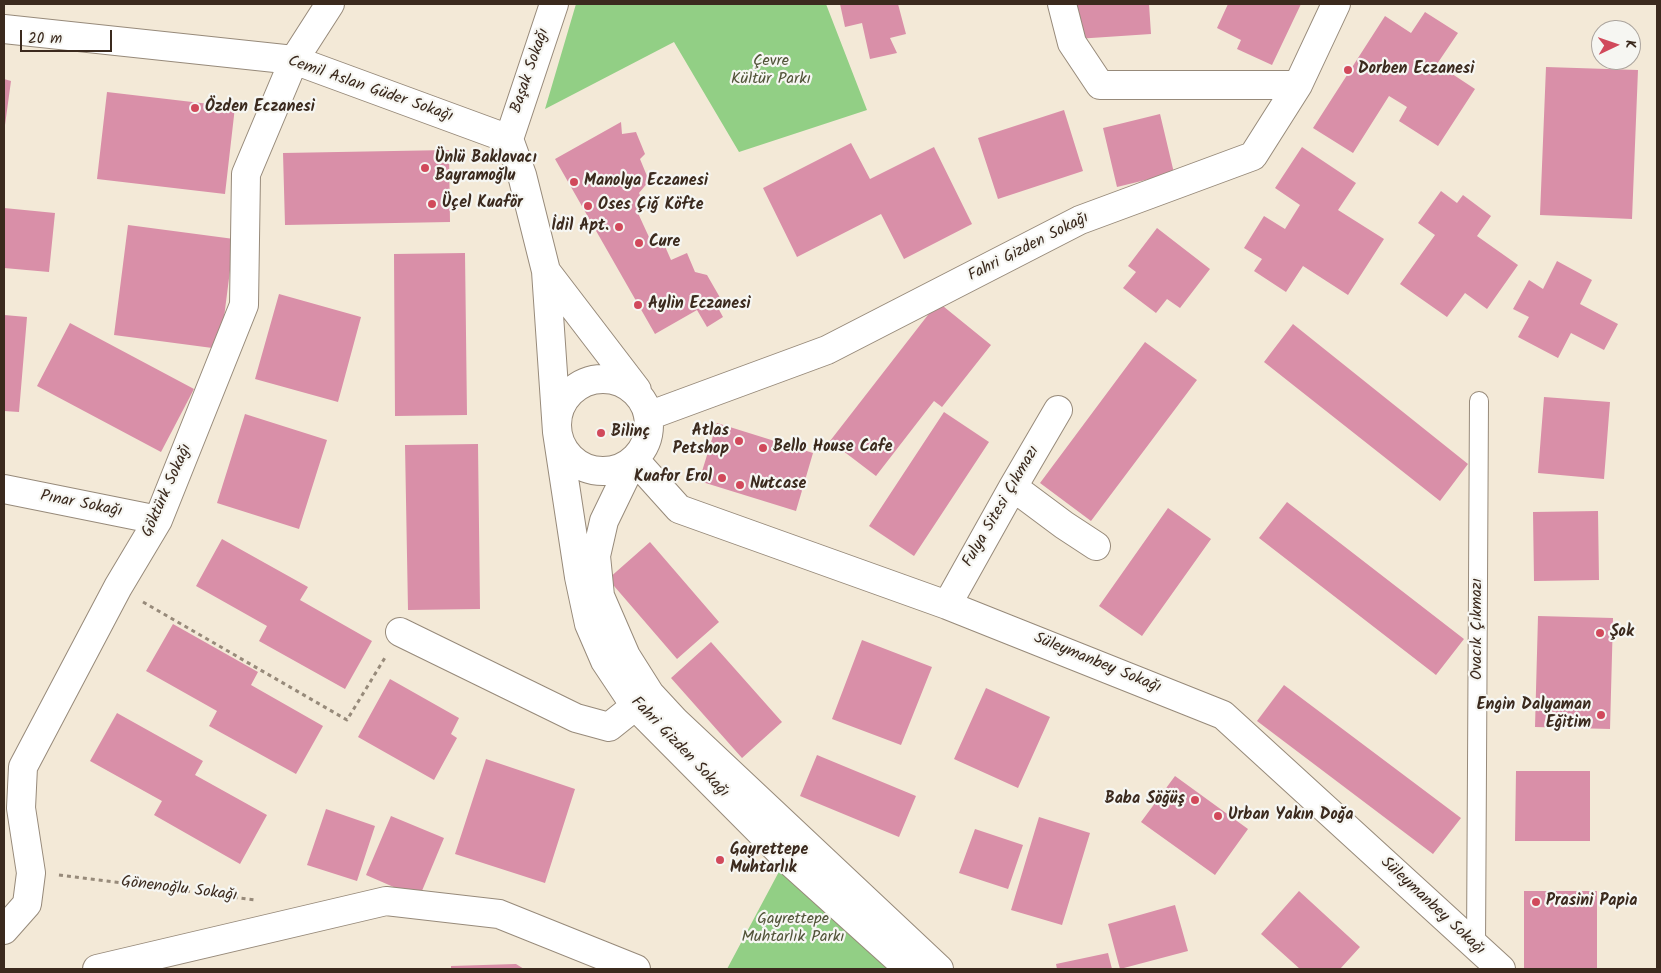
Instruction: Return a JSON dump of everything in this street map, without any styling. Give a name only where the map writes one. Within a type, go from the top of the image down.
[{"type":"street","name":"Göktürk Sokağı","points":[[4,930],[27,904],[31,873],[13,764],[158,520],[244,305],[246,174],[294,60],[330,4]]},
{"type":"street","name":"Başak Sokağı","points":[[509,139],[554,4]]},
{"type":"street","points":[[1062,4],[1072,43],[1100,85],[1298,85]]},
{"type":"street","name":"Fahri Gizden Sokağı","points":[[645,406],[827,350],[1080,220],[1253,156],[1298,85],[1336,4]]},
{"type":"street","name":"Cemil Aslan Güder Sokağı","points":[[4,29],[294,60],[509,139]]},
{"type":"street","points":[[509,139],[522,175],[546,270],[557,432],[562,445],[570,457],[581,466],[594,470],[609,470],[622,467],[634,459],[644,446],[649,432],[645,406],[546,270]]},
{"type":"street","points":[[557,432],[558,416],[563,401],[574,388],[588,381],[603,378],[619,381],[645,406]]},
{"type":"street","name":"Fulya Sitesi Çıkmazı","points":[[948,605],[1058,410]]},
{"type":"street","name":"Fahri Gizden Sokağı","points":[[557,432],[579,577],[589,624],[605,662],[642,700],[787,860],[909,969]]},
{"type":"street","name":"Fahri Gizden Sokağı","points":[[634,459],[604,521],[596,556],[600,596],[626,656],[642,700],[675,721],[939,969]]},
{"type":"street","name":"Süleymanbey Sokağı","points":[[634,459],[679,509],[948,605],[1223,714],[1500,969]]},
{"type":"street","points":[[1013,487],[1096,546]]},
{"type":"street","name":"Pınar Sokağı","points":[[4,489],[158,520]]},
{"type":"street","points":[[400,632],[576,718],[609,726],[642,700]]},
{"type":"street","points":[[97,969],[386,901],[500,914],[636,969]]},
{"type":"lane","name":"Ovacık Çıkmazı","points":[[1476,946],[1479,401]]},
{"type":"path","points":[[118,587],[347,720],[400,632]]},
{"type":"path","name":"Gönenoğlu Sokağı","points":[[31,873],[86,878],[259,900]]},
{"type":"green space","name":"Çevre Kültür Parkı","points":[[576,4],[826,4],[867,110],[739,152],[674,42],[545,109]]},
{"type":"green space","name":"Gayrettepe Muhtarlık Parkı","points":[[782,866],[899,969],[727,969]]},
{"type":"building","points":[[840,4],[898,4],[906,34],[890,38],[897,53],[870,59],[862,23],[845,27]]},
{"type":"building","points":[[1073,4],[1149,4],[1151,34],[1076,39]]},
{"type":"building","points":[[1228,4],[1301,4],[1272,65],[1237,49],[1241,40],[1217,28]]},
{"type":"building","points":[[1425,12],[1458,33],[1437,64],[1475,89],[1438,146],[1399,121],[1407,107],[1389,96],[1353,153],[1313,128],[1385,16],[1411,33]]},
{"type":"building","points":[[1546,67],[1591,68],[1591,70],[1638,70],[1632,219],[1540,215]]},
{"type":"building","points":[[4,79],[11,81],[5,125],[4,125]]},
{"type":"building","points":[[107,92],[235,107],[225,194],[97,179]]},
{"type":"building","points":[[1064,110],[1083,171],[998,199],[978,138]]},
{"type":"building","points":[[1160,114],[1174,173],[1117,187],[1103,128]]},
{"type":"building","name":"İdil Apt.","points":[[621,122],[622,134],[636,132],[645,154],[640,159],[649,181],[639,193],[645,207],[637,211],[654,248],[664,244],[671,260],[687,253],[695,272],[707,275],[722,301],[716,304],[723,317],[707,327],[697,310],[655,334],[555,159]]},
{"type":"building","points":[[851,143],[870,179],[934,147],[972,224],[904,259],[881,214],[797,257],[763,188]]},
{"type":"building","points":[[1302,147],[1356,183],[1338,210],[1384,239],[1348,295],[1303,266],[1286,292],[1254,271],[1262,259],[1244,248],[1264,216],[1285,229],[1300,205],[1275,188]]},
{"type":"building","points":[[449,150],[450,222],[285,225],[283,153]]},
{"type":"building","points":[[1441,191],[1457,203],[1463,195],[1491,216],[1477,236],[1518,265],[1487,309],[1465,293],[1447,317],[1400,284],[1435,235],[1418,223]]},
{"type":"building","points":[[4,208],[55,213],[49,272],[4,268]]},
{"type":"building","points":[[128,225],[234,239],[220,349],[114,335]]},
{"type":"building","points":[[1157,228],[1210,269],[1180,308],[1167,299],[1156,313],[1123,288],[1136,272],[1128,266]]},
{"type":"building","points":[[465,253],[467,415],[395,416],[394,254]]},
{"type":"building","points":[[1557,261],[1592,280],[1580,304],[1618,324],[1604,350],[1571,333],[1558,358],[1518,337],[1529,317],[1513,309],[1529,280],[1543,289]]},
{"type":"building","points":[[279,294],[361,317],[338,402],[255,379]]},
{"type":"building","points":[[938,302],[991,345],[942,407],[934,401],[876,476],[830,441]]},
{"type":"building","points":[[4,315],[27,317],[19,412],[4,411]]},
{"type":"building","points":[[70,323],[194,389],[161,452],[37,386]]},
{"type":"building","points":[[1293,324],[1468,464],[1440,501],[1264,362]]},
{"type":"building","points":[[1145,342],[1197,380],[1091,521],[1040,483]]},
{"type":"building","points":[[1544,397],[1610,402],[1604,479],[1538,473]]},
{"type":"building","points":[[944,412],[989,442],[914,556],[869,526]]},
{"type":"building","points":[[245,414],[327,440],[299,529],[217,503]]},
{"type":"building","points":[[717,423],[813,453],[796,511],[699,481]]},
{"type":"building","points":[[478,444],[480,609],[408,610],[405,445]]},
{"type":"building","points":[[1287,502],[1464,639],[1436,675],[1259,538]]},
{"type":"building","points":[[1168,508],[1211,539],[1142,636],[1099,606]]},
{"type":"building","points":[[1598,511],[1599,580],[1534,581],[1533,512]]},
{"type":"building","points":[[222,539],[308,587],[300,600],[372,641],[345,689],[259,641],[267,626],[196,586]]},
{"type":"building","points":[[650,542],[719,622],[677,659],[608,579]]},
{"type":"building","points":[[1538,616],[1613,618],[1610,729],[1535,727]]},
{"type":"building","points":[[173,624],[258,672],[251,685],[323,726],[296,774],[209,726],[217,711],[146,671]]},
{"type":"building","points":[[862,640],[932,667],[901,745],[832,719]]},
{"type":"building","points":[[711,642],[782,722],[742,758],[671,678]]},
{"type":"building","points":[[390,679],[459,718],[451,734],[457,738],[434,780],[358,737]]},
{"type":"building","points":[[1284,685],[1461,818],[1433,854],[1257,721]]},
{"type":"building","points":[[986,688],[1050,717],[1018,788],[954,759]]},
{"type":"building","points":[[117,713],[203,761],[195,775],[267,815],[240,864],[154,815],[162,801],[90,761]]},
{"type":"building","points":[[817,755],[916,796],[899,837],[800,796]]},
{"type":"building","points":[[486,759],[575,789],[545,883],[455,854]]},
{"type":"building","points":[[1516,771],[1590,771],[1590,841],[1515,841]]},
{"type":"building","points":[[1175,776],[1248,829],[1215,875],[1141,822]]},
{"type":"building","points":[[326,809],[375,826],[357,881],[307,865]]},
{"type":"building","points":[[391,816],[444,838],[419,898],[366,875]]},
{"type":"building","points":[[1039,817],[1090,833],[1062,925],[1011,910]]},
{"type":"building","points":[[975,829],[1023,845],[1008,889],[959,873]]},
{"type":"building","points":[[1299,891],[1360,947],[1340,969],[1300,969],[1261,934]]},
{"type":"building","points":[[1524,891],[1597,891],[1597,969],[1524,969]]},
{"type":"building","points":[[1175,905],[1188,951],[1120,969],[1108,924]]},
{"type":"building","points":[[1108,953],[1112,969],[1057,969],[1056,964]]},
{"type":"building","points":[[516,964],[524,969],[451,969],[451,966]]},
{"type":"place","name":"Dorben Eczanesi","points":[[1348,70]]},
{"type":"place","name":"Özden Eczanesi","points":[[195,108]]},
{"type":"place","name":"Ünlü Baklavacı Bayramoğlu","points":[[425,168]]},
{"type":"place","name":"Manolya Eczanesi","points":[[574,182]]},
{"type":"place","name":"Üçel Kuaför","points":[[432,204]]},
{"type":"place","name":"Oses Çiğ Köfte","points":[[588,206]]},
{"type":"place","name":"İdil Apt.","points":[[619,227]]},
{"type":"place","name":"Cure","points":[[639,243]]},
{"type":"place","name":"Aylin Eczanesi","points":[[638,305]]},
{"type":"place","name":"Bilinç","points":[[601,433]]},
{"type":"place","name":"Atlas Petshop","points":[[739,441]]},
{"type":"place","name":"Bello House Cafe","points":[[763,448]]},
{"type":"place","name":"Kuafor Erol","points":[[722,478]]},
{"type":"place","name":"Nutcase","points":[[740,485]]},
{"type":"place","name":"Şok","points":[[1600,633]]},
{"type":"place","name":"Engin Dalyaman Eğitim","points":[[1601,715]]},
{"type":"place","name":"Baba Söğüş","points":[[1195,800]]},
{"type":"place","name":"Urban Yakın Doğa","points":[[1218,816]]},
{"type":"place","name":"Gayrettepe Muhtarlık","points":[[720,860]]},
{"type":"place","name":"Prasini Papia","points":[[1536,902]]}]
